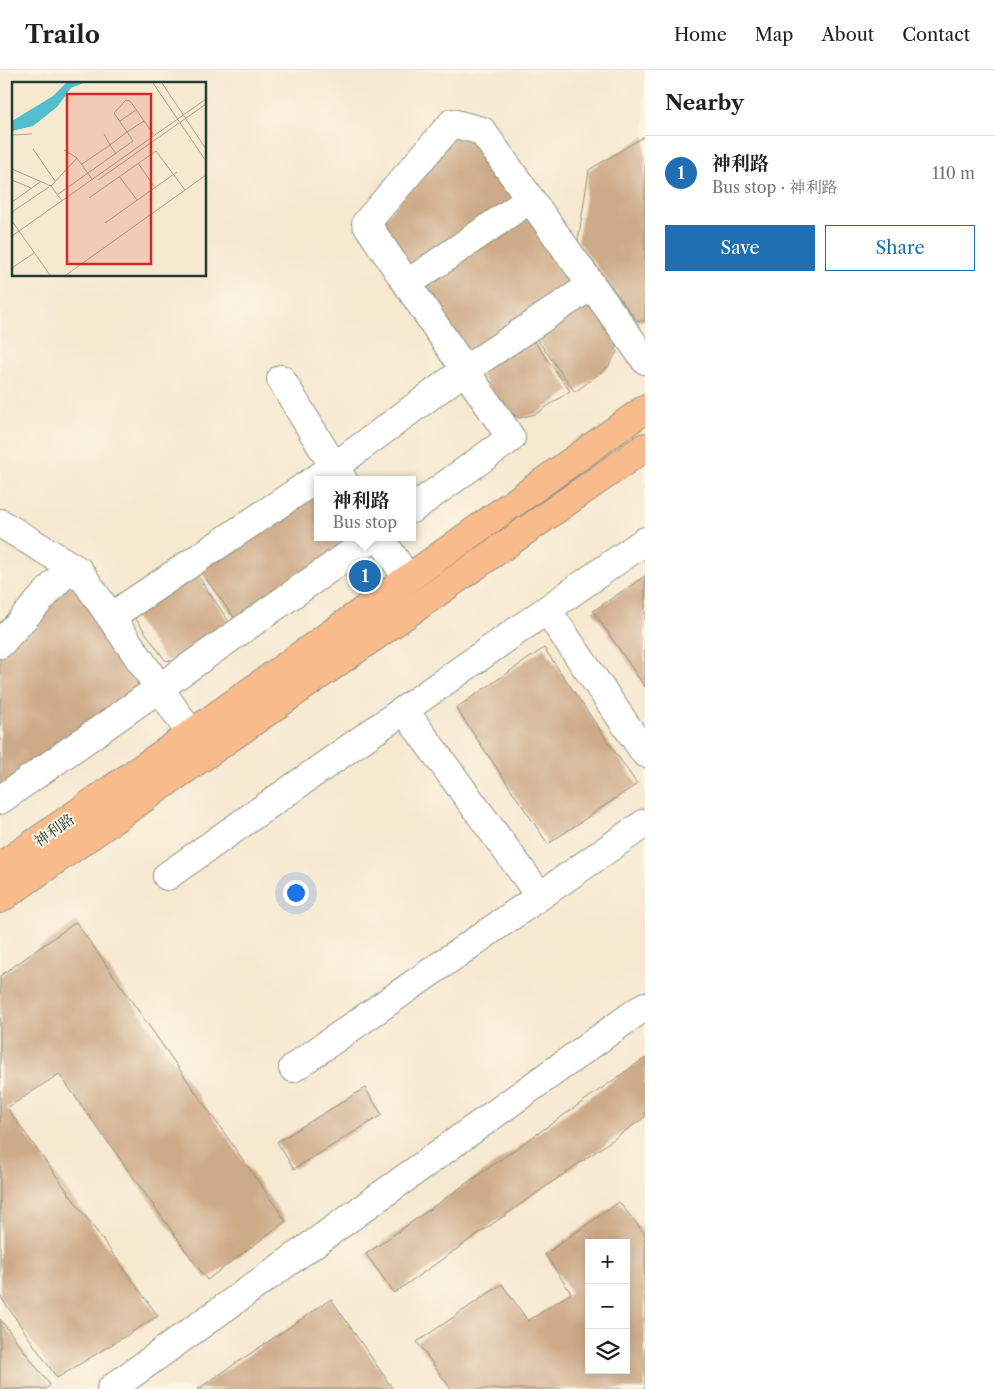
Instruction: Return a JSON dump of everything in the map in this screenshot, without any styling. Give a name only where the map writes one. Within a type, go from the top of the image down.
[{"type":"main road","name":"神利路","points":[[0,867],[190,734],[645,409]]},
{"type":"main road","points":[[0,899],[645,447]]},
{"type":"street","points":[[416,506],[510,438],[366,223],[452,123],[482,131],[645,360]]},
{"type":"street","points":[[407,284],[530,199]]},
{"type":"street","points":[[281,379],[339,473],[465,370],[592,285]]},
{"type":"street","points":[[112,616],[314,489]]},
{"type":"street","points":[[0,523],[79,571],[112,616],[190,734]]},
{"type":"street","points":[[0,800],[368,541]]},
{"type":"street","points":[[383,541],[407,578]]},
{"type":"street","points":[[167,876],[645,541]]},
{"type":"street","points":[[0,644],[62,576],[79,571]]},
{"type":"street","points":[[547,610],[645,753]]},
{"type":"street","points":[[404,710],[540,896]]},
{"type":"street","points":[[293,1068],[645,823]]},
{"type":"street","points":[[111,1389],[645,1006]]},
{"type":"building","points":[[458,131],[475,133],[514,189],[512,203],[410,271],[378,227]]},
{"type":"building","points":[[645,136],[645,321],[637,321],[578,241],[589,170]]},
{"type":"building","points":[[527,212],[577,280],[472,356],[422,289]]},
{"type":"building","points":[[587,300],[613,331],[617,352],[608,367],[575,392],[534,335]]},
{"type":"building","points":[[529,334],[570,391],[536,414],[519,418],[500,407],[479,372]]},
{"type":"building","points":[[314,490],[314,541],[351,541],[238,623],[198,568]]},
{"type":"building","points":[[195,572],[234,629],[184,663],[165,660],[133,615]]},
{"type":"building","points":[[645,576],[645,687],[593,611]]},
{"type":"building","points":[[78,581],[140,674],[136,691],[0,792],[0,656],[62,584]]},
{"type":"building","points":[[544,648],[637,784],[548,844],[456,708]]},
{"type":"building","points":[[76,922],[286,1221],[207,1280],[59,1074],[7,1108],[158,1316],[57,1378],[0,1296],[0,976]]},
{"type":"building","points":[[645,1058],[645,1117],[394,1293],[366,1254]]},
{"type":"building","points":[[365,1088],[382,1115],[294,1169],[277,1142]]},
{"type":"building","points":[[619,1202],[645,1234],[645,1389],[451,1389],[417,1342],[502,1284],[528,1321],[571,1293],[545,1254]]},
{"type":"building","points":[[331,1299],[393,1389],[198,1389]]},
{"type":"building","points":[[0,1319],[50,1385],[46,1389],[0,1389]]},
{"type":"place","name":"神利路","points":[[365,576]]}]
